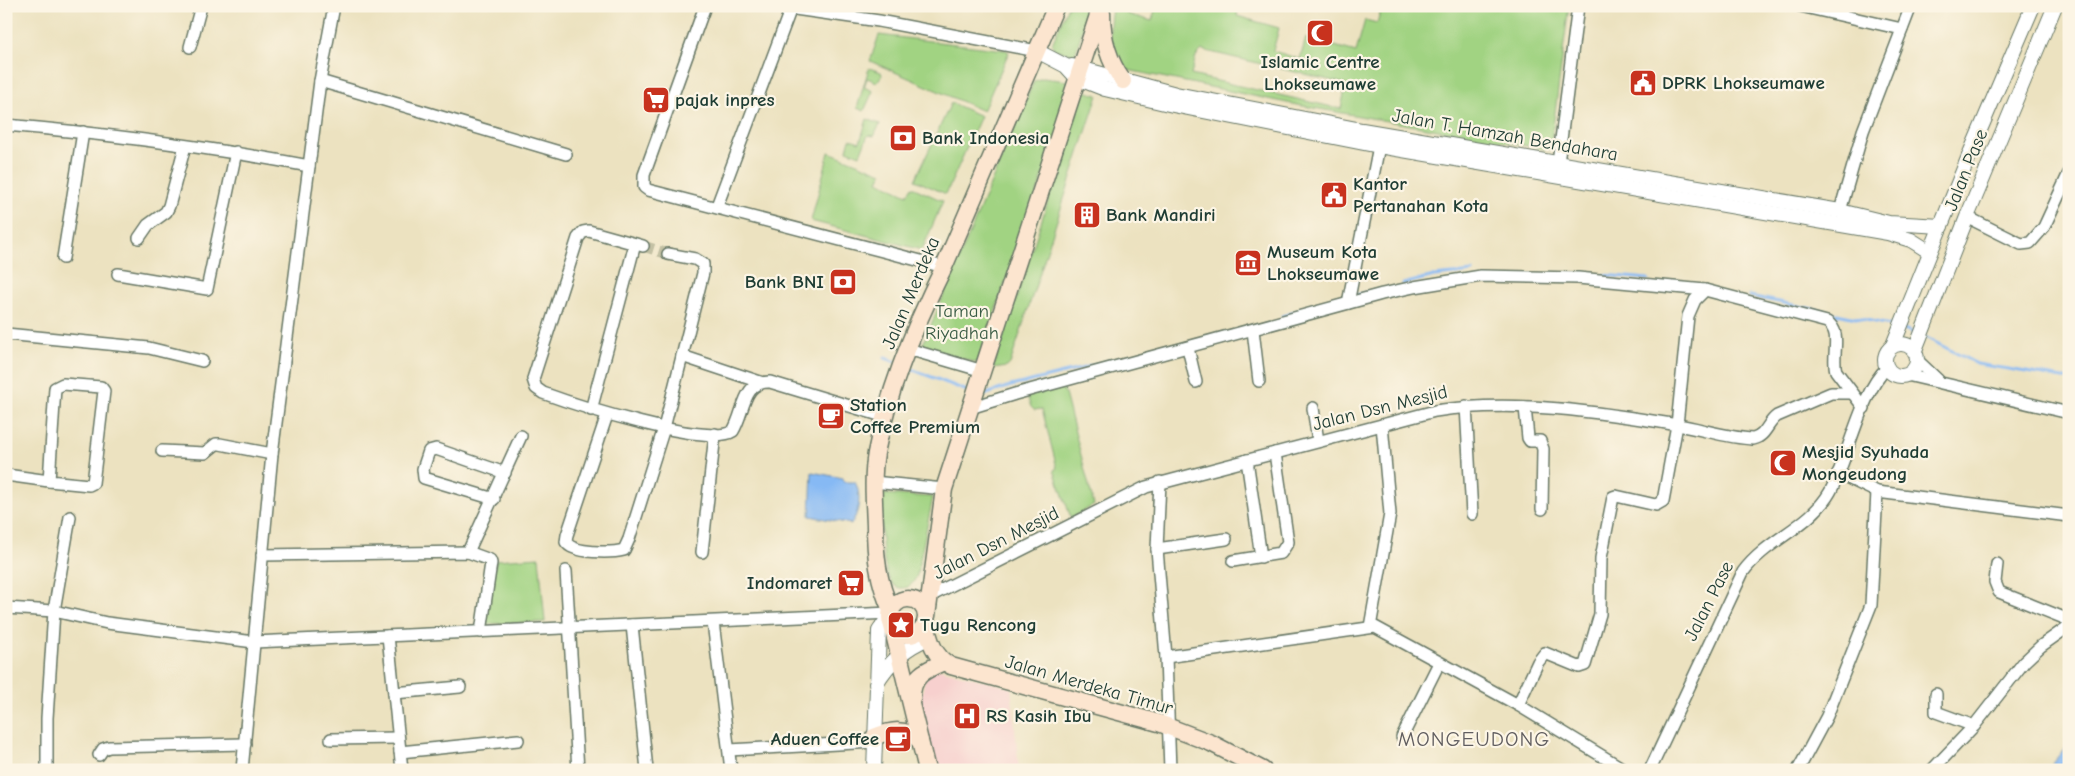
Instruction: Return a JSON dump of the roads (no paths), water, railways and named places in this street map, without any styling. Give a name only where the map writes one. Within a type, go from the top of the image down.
[{"type":"main road","name":"Jalan Merdeka","points":[[927,770],[891,616],[880,580],[875,551],[873,482],[876,453],[886,416],[923,308],[944,267],[1056,6]]},
{"type":"main road","points":[[912,708],[914,681],[926,669],[944,662],[927,625],[923,606],[909,598],[898,601],[891,616],[901,634],[914,635],[927,625],[934,547],[944,489],[1075,70],[1102,6]]},
{"type":"main road","points":[[1102,6],[1107,51],[1114,69],[1123,81]]},
{"type":"main road","name":"Jalan Merdeka Timur","points":[[944,662],[961,669],[1128,713],[1210,744],[1262,770]]},
{"type":"main road","points":[[874,739],[893,731],[905,731],[912,733],[920,741]]},
{"type":"street","points":[[190,47],[201,6]]},
{"type":"street","points":[[242,770],[272,454],[320,80],[334,6]]},
{"type":"street","points":[[705,6],[643,182],[648,190],[717,206],[944,267]]},
{"type":"street","points":[[774,6],[804,8],[1037,51]]},
{"type":"street","points":[[1557,170],[1578,6]]},
{"type":"street","points":[[1800,6],[1826,9],[1902,29]]},
{"type":"street","points":[[1840,211],[1863,131],[1911,6]]},
{"type":"street","name":"Jalan Pase","points":[[1895,340],[2033,6]]},
{"type":"street","name":"Jalan Pase","points":[[1917,350],[1967,216],[2055,6]]},
{"type":"street","points":[[717,206],[791,8]]},
{"type":"street","points":[[2016,48],[2034,55]]},
{"type":"street","name":"Jalan T. Hamzah Bendahara","points":[[1037,51],[1075,70],[1105,89],[1173,105],[1379,146],[1557,170],[1693,192],[1889,228],[1941,226]]},
{"type":"street","name":"Jalan T. Hamzah Bendahara","points":[[1075,70],[1176,94],[1557,170]]},
{"type":"street","points":[[320,80],[566,154]]},
{"type":"street","points":[[6,125],[83,132],[236,152],[309,166]]},
{"type":"street","points":[[63,258],[83,132]]},
{"type":"street","points":[[139,238],[148,225],[166,212],[169,206],[184,146]]},
{"type":"street","points":[[1348,297],[1379,146]]},
{"type":"street","points":[[118,274],[207,289],[236,152]]},
{"type":"street","points":[[1967,216],[2021,244],[2030,243],[2044,227],[2069,173]]},
{"type":"street","name":"Jalan T. Hamzah Bendahara","points":[[1693,192],[1840,211],[1889,228],[1930,252]]},
{"type":"street","points":[[591,410],[639,245],[589,231],[583,232],[578,238],[533,379],[536,388],[543,393],[591,410],[607,415],[664,428],[715,434],[729,433],[733,430],[750,390],[760,382]]},
{"type":"street","points":[[607,415],[567,535],[566,542],[572,548],[607,552],[624,550],[630,539],[664,428],[703,273],[703,264],[694,259],[668,254]]},
{"type":"street","points":[[971,407],[1253,330],[1348,297],[1481,276],[1578,278],[1705,290],[1831,324],[1836,333],[1835,367],[1851,393],[1864,408]]},
{"type":"street","points":[[1518,705],[1538,662],[1545,653],[1579,667],[1585,664],[1600,614],[1601,558],[1612,499],[1616,496],[1656,505],[1661,504],[1677,425],[1688,316],[1695,300],[1705,290]]},
{"type":"street","points":[[1253,330],[1258,381]]},
{"type":"street","points":[[6,334],[149,348],[202,361]]},
{"type":"street","points":[[1939,381],[1917,350],[1895,340],[1886,353],[1887,368],[1896,375],[1907,375],[1939,381],[2069,413]]},
{"type":"street","points":[[1188,348],[1196,382]]},
{"type":"street","points":[[1907,375],[1912,372],[1917,350]]},
{"type":"street","points":[[907,352],[981,375]]},
{"type":"street","points":[[682,356],[760,382],[770,382],[886,416]]},
{"type":"street","name":"Jalan Pase","points":[[1650,770],[1743,572],[1757,554],[1822,503],[1838,473],[1875,382],[1887,368]]},
{"type":"street","points":[[6,475],[49,481],[80,485],[93,483],[104,394],[101,387],[63,384],[55,388],[49,481]]},
{"type":"street","name":"Jalan Dsn Mesjid","points":[[930,596],[1146,487],[1435,411],[1466,406],[1525,407],[1677,425],[1753,439],[1762,435],[1771,420],[1777,416],[1831,393],[1851,393]]},
{"type":"street","points":[[1466,406],[1472,514]]},
{"type":"street","points":[[1525,407],[1528,439],[1540,440],[1543,449],[1542,508]]},
{"type":"street","points":[[1313,408],[1318,441]]},
{"type":"street","points":[[1370,627],[1390,514],[1382,425]]},
{"type":"street","points":[[702,552],[715,434]]},
{"type":"street","points":[[468,552],[494,499],[521,436]]},
{"type":"street","points":[[162,451],[205,454],[216,444],[220,444],[272,454]]},
{"type":"street","points":[[494,499],[424,478],[423,469],[429,450],[436,449],[505,473]]},
{"type":"street","points":[[1233,561],[1281,553],[1288,542],[1275,453]]},
{"type":"street","points":[[1247,460],[1261,557]]},
{"type":"street","points":[[1838,473],[1876,492],[2069,516]]},
{"type":"street","points":[[873,482],[944,489]]},
{"type":"street","points":[[1160,482],[1157,549],[1166,657],[1170,770]]},
{"type":"street","points":[[1798,770],[1827,716],[1871,605],[1876,492]]},
{"type":"street","points":[[48,770],[48,700],[54,611],[70,517]]},
{"type":"street","points":[[1157,549],[1226,539]]},
{"type":"street","points":[[262,555],[468,552],[490,560],[491,564],[481,632]]},
{"type":"street","points":[[1997,564],[1995,582],[1998,592],[2069,620]]},
{"type":"street","points":[[566,571],[578,770]]},
{"type":"street","points":[[6,608],[54,611],[107,623],[254,642],[632,625],[891,616]]},
{"type":"street","points":[[874,770],[879,631],[891,616]]},
{"type":"street","points":[[713,622],[731,770]]},
{"type":"street","points":[[632,625],[648,770]]},
{"type":"street","points":[[876,685],[881,675],[908,648],[927,625]]},
{"type":"street","points":[[1932,770],[1974,726],[2018,669],[2041,646],[2069,626]]},
{"type":"street","points":[[1166,657],[1370,627],[1518,705],[1625,770]]},
{"type":"street","points":[[388,636],[402,770]]},
{"type":"street","points":[[1402,737],[1439,662]]},
{"type":"street","points":[[394,693],[460,687]]},
{"type":"street","points":[[1936,694],[1936,712],[1974,726]]},
{"type":"street","points":[[331,738],[398,738]]},
{"type":"street","points":[[729,750],[874,739]]},
{"type":"street","points":[[400,752],[518,740]]},
{"type":"street","points":[[99,755],[103,749],[109,747],[245,744]]},
{"type":"water","points":[[812,472],[843,478],[844,482],[855,482],[859,504],[851,524],[810,516]]},
{"type":"water","points":[[2069,743],[2069,770],[2047,770]]},
{"type":"waterway","points":[[1403,284],[1434,276],[1473,272]]},
{"type":"waterway","points":[[1604,275],[1648,279]]},
{"type":"waterway","points":[[1352,296],[1370,292]]},
{"type":"waterway","points":[[1750,296],[1895,326]]},
{"type":"waterway","points":[[1282,316],[1346,297]]},
{"type":"waterway","points":[[1904,329],[1916,334]]},
{"type":"waterway","points":[[1925,337],[1977,364],[2069,379]]},
{"type":"waterway","points":[[981,396],[1007,387],[1136,355]]},
{"type":"waterway","points":[[885,358],[896,362]]},
{"type":"waterway","points":[[906,367],[970,392]]},
{"type":"tunnel","points":[[643,246],[668,254]]},
{"type":"place","name":"Islamic Centre Lhokseumawe","points":[[1320,33]]},
{"type":"place","name":"DPRK Lhokseumawe","points":[[1643,83]]},
{"type":"place","name":"pajak inpres","points":[[656,100]]},
{"type":"place","name":"Bank Indonesia","points":[[903,138]]},
{"type":"place","name":"Kantor Pertanahan Kota","points":[[1334,195]]},
{"type":"place","name":"Bank Mandiri","points":[[1087,215]]},
{"type":"place","name":"Museum Kota Lhokseumawe","points":[[1248,263]]},
{"type":"place","name":"Bank BNI","points":[[843,282]]},
{"type":"place","name":"Station Coffee Premium","points":[[831,416]]},
{"type":"place","name":"Mesjid Syuhada Mongeudong","points":[[1783,463]]},
{"type":"place","name":"Indomaret","points":[[851,583]]},
{"type":"place","name":"Tugu Rencong","points":[[901,625]]},
{"type":"place","name":"RS Kasih Ibu","points":[[967,716]]},
{"type":"place","name":"Aduen Coffee","points":[[898,739]]},
{"type":"district","name":"MONGEUDONG","points":[[1474,739]]},
{"type":"park label","name":"Taman Riyadhah","points":[[962,322]]}]
